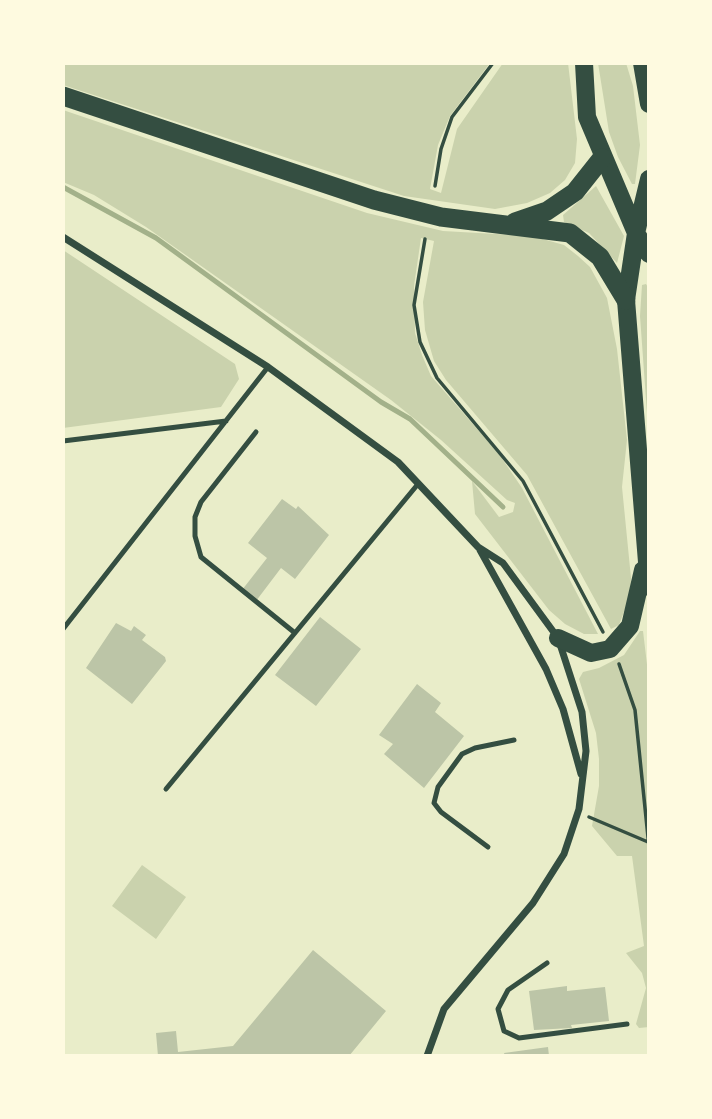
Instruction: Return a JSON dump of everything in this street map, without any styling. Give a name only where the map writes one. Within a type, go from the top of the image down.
[{"type":"highway","points":[[63,96],[374,200],[442,217],[511,223],[570,233],[600,257],[626,300]]},
{"type":"highway","points":[[511,223],[547,212],[575,192],[602,158]]},
{"type":"main road","points":[[584,63],[587,117],[602,158],[636,233],[649,254]]},
{"type":"main road","points":[[642,63],[649,104]]},
{"type":"main road","points":[[649,179],[636,233],[626,300],[649,587]]},
{"type":"main road","points":[[558,638],[591,653],[610,649],[630,626],[646,560]]},
{"type":"street","points":[[63,237],[268,367],[398,462],[478,547],[503,564],[558,638],[582,712],[586,751],[579,809],[564,854],[533,903],[444,1009],[427,1056]]},
{"type":"street","points":[[478,547],[546,669],[563,709],[583,782]]},
{"type":"lane","points":[[63,629],[268,367]]},
{"type":"lane","points":[[63,441],[226,421]]},
{"type":"lane","points":[[256,432],[201,502],[195,517],[195,536],[201,557],[295,633]]},
{"type":"lane","points":[[166,789],[418,484]]},
{"type":"lane","points":[[488,847],[441,812],[434,803],[438,787],[462,754],[475,748],[514,740]]},
{"type":"lane","points":[[547,963],[508,990],[498,1009],[504,1031],[519,1038],[627,1024]]},
{"type":"path","points":[[435,186],[441,149],[452,117],[493,63]]},
{"type":"path","points":[[425,239],[414,305],[420,342],[438,378],[523,481],[623,670],[635,710],[649,844],[596,821],[579,809]]},
{"type":"green space","points":[[63,63],[490,63],[450,116],[438,145],[430,189],[441,193],[457,129],[503,63],[568,63],[577,139],[575,163],[565,180],[550,193],[527,203],[495,209],[404,196],[63,85]]},
{"type":"green space","points":[[598,63],[626,63],[633,86],[640,145],[635,184],[632,184],[618,157],[609,132]]},
{"type":"green space","points":[[63,110],[367,213],[443,231],[532,236],[564,245],[590,267],[607,298],[617,349],[627,440],[622,487],[631,578],[630,596],[619,625],[611,629],[527,475],[446,380],[434,361],[425,330],[423,302],[434,241],[421,238],[414,286],[415,333],[422,355],[431,376],[499,454],[522,488],[598,634],[584,634],[565,624],[549,610],[475,514],[472,481],[499,517],[513,512],[515,503],[507,500],[441,440],[391,400],[146,227],[94,195],[63,182]]},
{"type":"green space","points":[[596,186],[624,236],[617,263],[589,233],[564,222],[563,215]]},
{"type":"green space","points":[[63,250],[235,364],[239,379],[221,407],[63,428]]},
{"type":"green space","points":[[646,284],[649,289],[649,441],[640,316],[642,285]]},
{"type":"green space","points":[[640,631],[643,631],[649,681],[649,1027],[639,1028],[636,1024],[646,988],[642,973],[626,953],[644,946],[632,856],[617,856],[592,826],[599,786],[599,759],[596,733],[579,679],[583,672],[599,668],[624,655]]},
{"type":"green space","points":[[142,865],[186,897],[156,939],[112,906]]},
{"type":"building","points":[[282,499],[296,509],[298,506],[329,535],[295,579],[281,568],[256,601],[242,590],[267,558],[248,543]]},
{"type":"building","points":[[320,617],[361,649],[316,706],[275,675]]},
{"type":"building","points":[[116,623],[131,631],[134,626],[146,635],[142,640],[165,657],[166,661],[132,704],[86,668]]},
{"type":"building","points":[[417,684],[441,703],[435,712],[464,736],[424,788],[384,754],[393,744],[379,735]]},
{"type":"building","points":[[313,950],[386,1011],[349,1056],[158,1056],[156,1033],[176,1031],[178,1052],[233,1046]]},
{"type":"building","points":[[567,986],[567,991],[605,987],[609,1021],[571,1025],[572,1028],[534,1030],[529,991]]},
{"type":"building","points":[[548,1047],[549,1056],[505,1056],[504,1053]]},
{"type":"waterway","points":[[63,187],[156,238],[381,402],[410,419],[503,507]]}]
